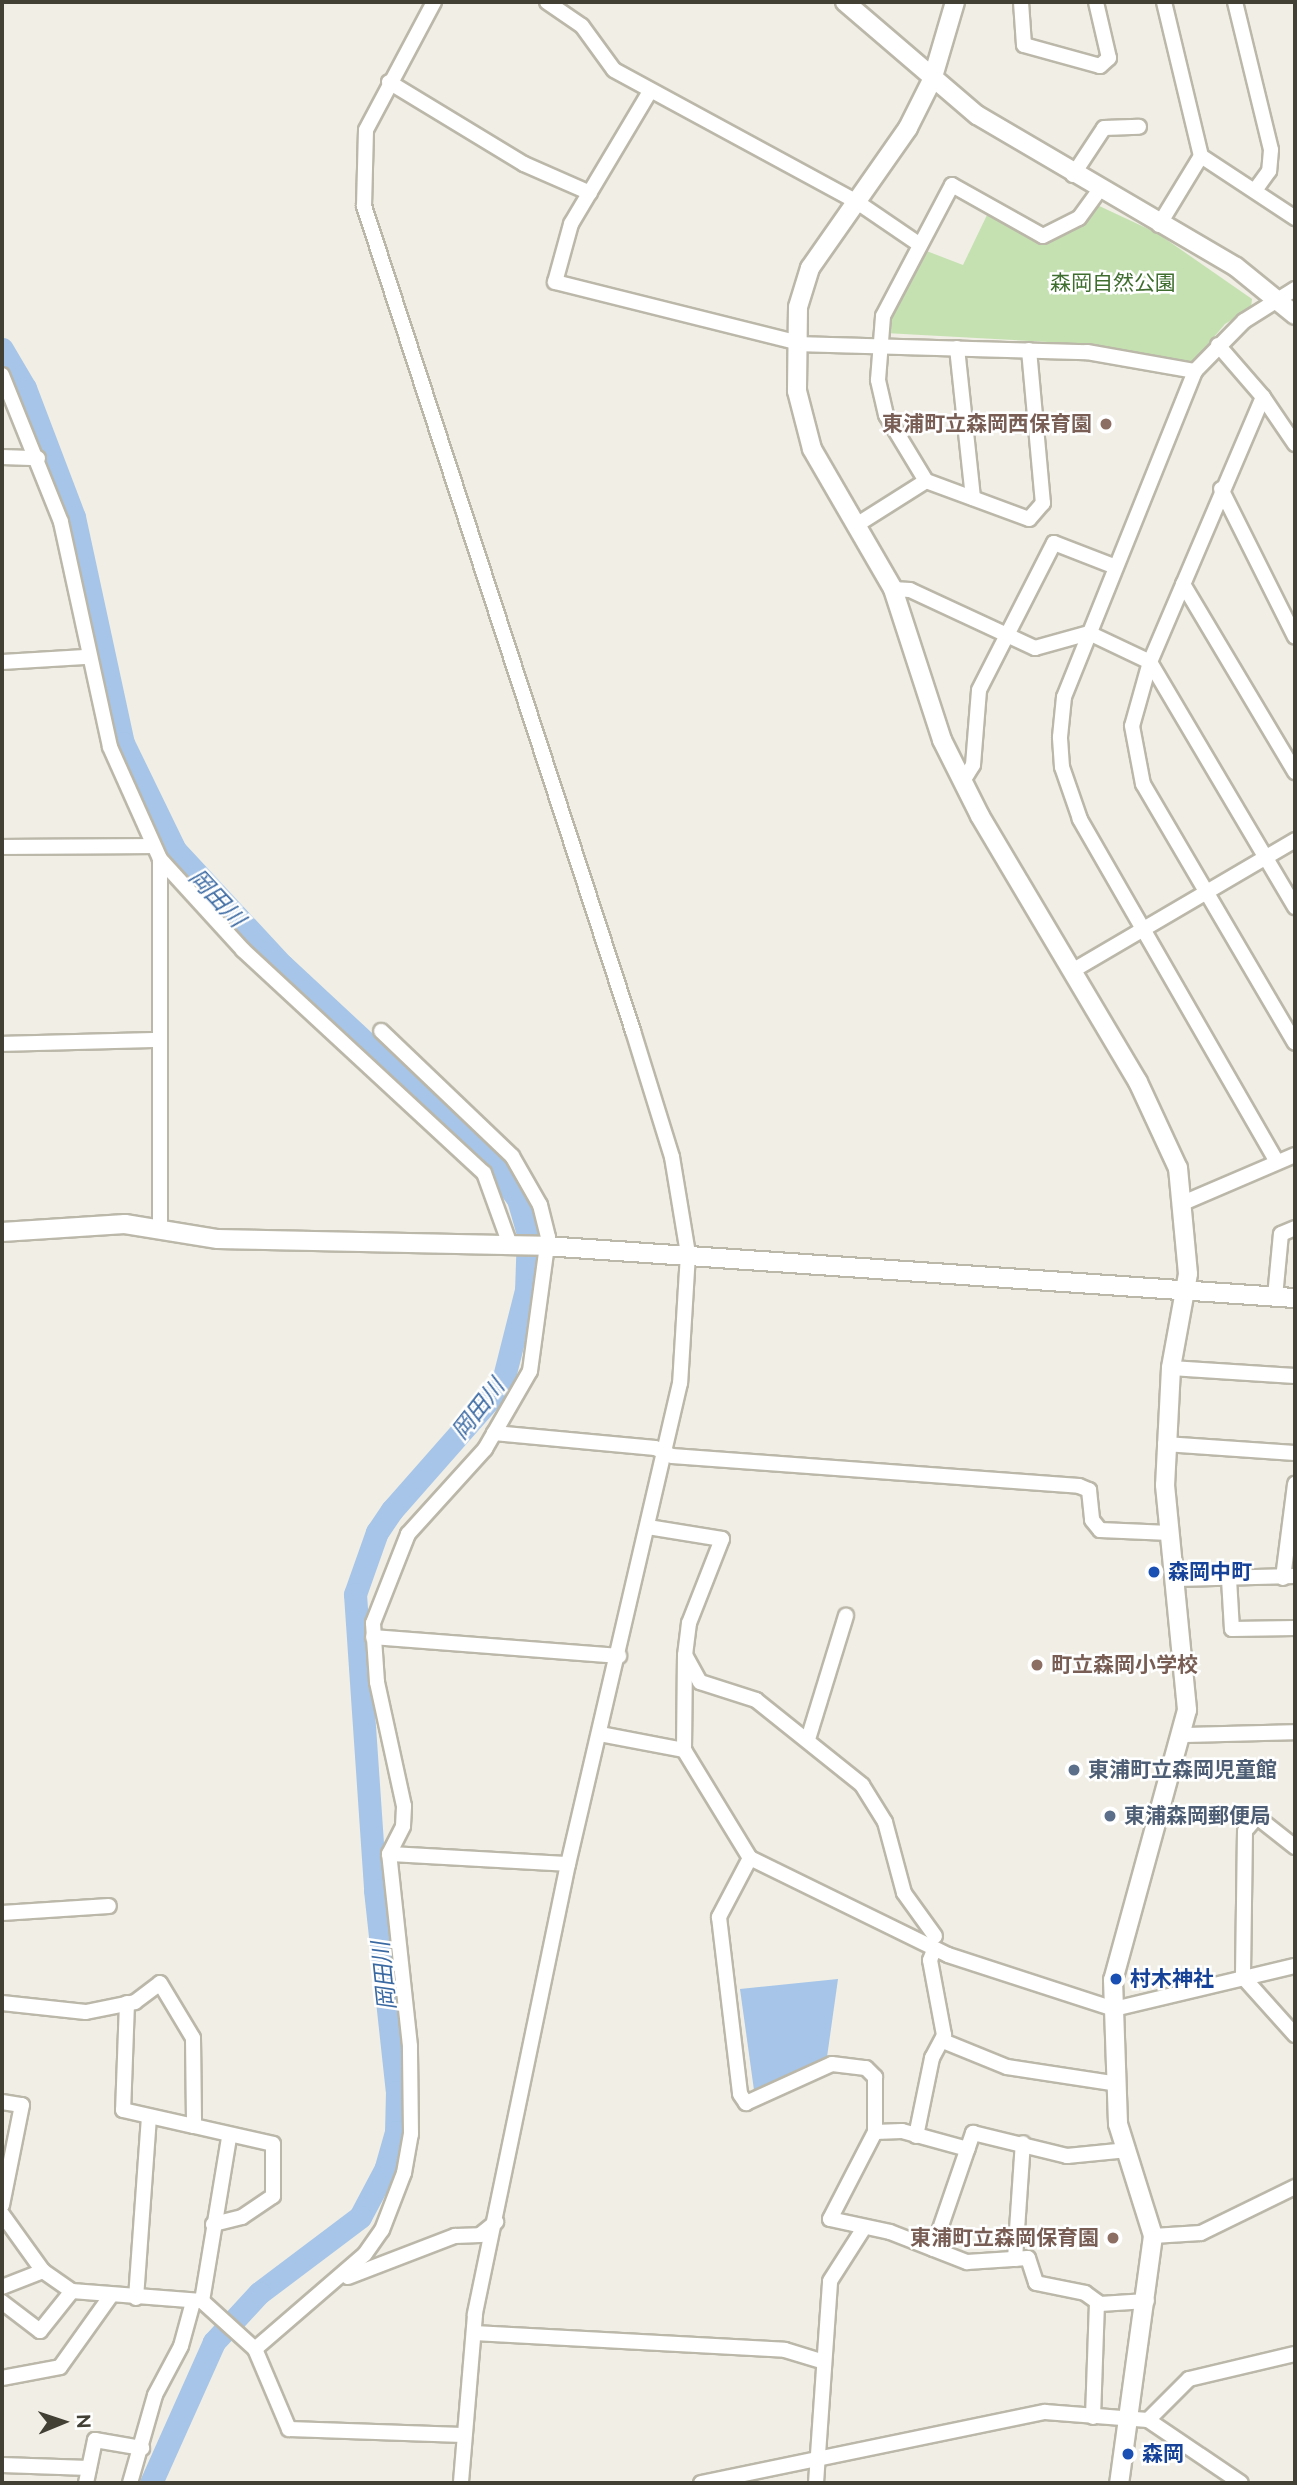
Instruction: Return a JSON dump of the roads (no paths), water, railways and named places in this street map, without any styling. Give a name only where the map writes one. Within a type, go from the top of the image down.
[{"type":"street","points":[[434,2],[389,82],[366,130],[366,215],[633,1031],[672,1157],[688,1254],[683,1362],[619,1656],[568,1864],[474,2333],[463,2435],[461,2483]]},
{"type":"street","points":[[547,2],[582,26],[614,70],[649,93],[857,202],[917,243]]},
{"type":"street","points":[[845,2],[932,80],[1073,175],[1236,267],[1295,315]]},
{"type":"street","points":[[955,2],[932,80],[857,202],[810,268],[795,343],[797,391],[812,449],[858,524],[892,589],[942,740],[1166,1135],[1183,1203],[1187,1290],[1171,1368],[1165,1444],[1170,1533],[1187,1710],[1183,1735],[1118,1953],[1112,2083],[1153,2236],[1139,2421],[1119,2483]]},
{"type":"street","points":[[1021,2],[1024,46],[1100,66],[1109,58],[1096,2]]},
{"type":"street","points":[[1159,225],[1201,156],[1164,2]]},
{"type":"street","points":[[1234,2],[1271,150],[1269,171],[1255,189]]},
{"type":"street","points":[[389,82],[524,164],[590,193]]},
{"type":"street","points":[[649,93],[571,224],[555,282],[795,343],[1087,352],[1195,371]]},
{"type":"street","points":[[1073,175],[1104,128],[1139,127]]},
{"type":"street","points":[[1201,156],[1295,217]]},
{"type":"street","points":[[1029,350],[1043,503],[1029,519],[926,481],[886,415],[879,345],[892,291],[952,185],[1043,236],[1079,218],[1099,190]]},
{"type":"street","points":[[1277,1162],[1080,819],[1062,767],[1064,697],[1195,371],[1218,345],[1295,289]]},
{"type":"street","points":[[1218,345],[1263,397],[1295,444]]},
{"type":"street","points":[[957,348],[973,498]]},
{"type":"street","points":[[2,375],[38,458],[61,522],[86,657],[110,747],[156,852],[243,950],[484,1174],[510,1245]]},
{"type":"street","points":[[1263,397],[1221,489],[1150,662],[1132,726],[1137,767],[1295,1043]]},
{"type":"street","points":[[2,457],[38,458]]},
{"type":"street","points":[[858,524],[926,481]]},
{"type":"street","points":[[1221,489],[1295,637]]},
{"type":"street","points":[[963,781],[973,765],[975,703],[1003,634],[1054,543],[1116,567]]},
{"type":"street","points":[[1183,584],[1295,772]]},
{"type":"street","points":[[892,589],[910,590],[1035,648],[1088,633],[1150,662],[1295,907]]},
{"type":"street","points":[[2,662],[86,657]]},
{"type":"street","points":[[1072,971],[1295,840]]},
{"type":"street","points":[[2,847],[156,852]]},
{"type":"street","points":[[156,852],[160,1231]]},
{"type":"street","points":[[255,2349],[343,2278],[382,2230],[411,2134],[410,2046],[389,1854],[403,1826],[404,1805],[373,1637],[377,1604],[397,1552],[494,1433],[530,1371],[545,1246],[540,1205],[512,1156],[381,1031]]},
{"type":"street","points":[[2,1044],[156,1040]]},
{"type":"street","points":[[1183,1203],[1295,1155]]},
{"type":"street","points":[[2,1232],[71,1223],[218,1239],[545,1246],[1295,1298]]},
{"type":"street","points":[[1275,1297],[1281,1234],[1295,1228]]},
{"type":"street","points":[[1171,1368],[1295,1376]]},
{"type":"street","points":[[494,1433],[663,1451],[1079,1486],[1089,1490],[1092,1520],[1100,1530],[1170,1533]]},
{"type":"street","points":[[1165,1444],[1295,1453]]},
{"type":"street","points":[[1176,1579],[1289,1577],[1295,1484]]},
{"type":"street","points":[[648,1527],[717,1536],[724,1543],[689,1623],[685,1655],[684,1750],[750,1858],[934,1943],[1114,2009],[1295,1966]]},
{"type":"street","points":[[1229,1579],[1232,1629],[1295,1628]]},
{"type":"street","points":[[809,1736],[846,1616]]},
{"type":"street","points":[[373,1637],[619,1656]]},
{"type":"street","points":[[685,1655],[700,1682],[742,1693],[809,1736],[879,1808],[904,1893],[934,1943],[930,1960],[944,2013],[943,2041],[932,2057],[916,2136]]},
{"type":"street","points":[[1183,1735],[1295,1732]]},
{"type":"street","points":[[600,1734],[684,1750]]},
{"type":"street","points":[[1295,1847],[1257,1817],[1245,1831],[1243,1977],[1295,2035]]},
{"type":"street","points":[[389,1854],[568,1864]]},
{"type":"street","points":[[750,1858],[719,1917],[740,2094],[746,2103],[806,2073],[853,2064],[875,2077],[875,2132],[831,2219],[862,2231],[890,2232],[967,2262],[1028,2258],[1036,2283],[1085,2293],[1097,2302],[1147,2301]]},
{"type":"street","points":[[2,1913],[109,1906]]},
{"type":"street","points":[[2,2003],[86,2012],[127,2003],[160,1983],[193,2038],[194,2126]]},
{"type":"street","points":[[127,2003],[122,2110],[194,2126],[229,2137],[273,2144],[273,2196],[242,2217],[213,2224]]},
{"type":"street","points":[[943,2041],[1041,2076],[1112,2083]]},
{"type":"street","points":[[2,2102],[22,2105],[2,2205]]},
{"type":"street","points":[[136,2298],[149,2116]]},
{"type":"street","points":[[875,2132],[916,2136],[968,2149]]},
{"type":"street","points":[[933,2249],[973,2133],[1023,2143],[1067,2156],[1128,2150]]},
{"type":"street","points":[[130,2483],[155,2395],[202,2304],[229,2137]]},
{"type":"street","points":[[1015,2259],[1023,2143]]},
{"type":"street","points":[[1153,2236],[1201,2233],[1294,2192]]},
{"type":"street","points":[[2,2214],[43,2271],[72,2291],[110,2297],[202,2304],[239,2332],[255,2349],[289,2429],[463,2435]]},
{"type":"street","points":[[343,2278],[455,2236],[480,2235],[496,2222]]},
{"type":"street","points":[[816,2483],[822,2361],[830,2340],[824,2315],[830,2281],[862,2231]]},
{"type":"street","points":[[2,2287],[43,2271]]},
{"type":"street","points":[[2,2302],[40,2331],[72,2291]]},
{"type":"street","points":[[2,2378],[60,2367],[110,2297]]},
{"type":"street","points":[[1093,2417],[1097,2302]]},
{"type":"street","points":[[474,2333],[785,2350],[822,2361]]},
{"type":"street","points":[[1139,2421],[1189,2379],[1295,2354]]},
{"type":"street","points":[[701,2483],[1020,2414],[1139,2421],[1241,2483]]},
{"type":"street","points":[[2,2465],[88,2476],[95,2440],[142,2448]]},
{"type":"water","points":[[838,1979],[827,2057],[754,2090],[740,1989]]},
{"type":"waterway","name":"岡田川","points":[[2,349],[25,388],[74,517],[123,743],[175,850],[282,965],[483,1152],[518,1199],[528,1234],[526,1290],[502,1385],[392,1510],[377,1532],[355,1594],[375,1890],[397,2092],[396,2132],[386,2168],[360,2217],[259,2293],[214,2342],[151,2483]]},
{"type":"place","name":"東浦町立森岡西保育園","points":[[1106,424]]},
{"type":"place","name":"森岡中町","points":[[1154,1572]]},
{"type":"place","name":"町立森岡小学校","points":[[1037,1665]]},
{"type":"place","name":"東浦町立森岡児童館","points":[[1074,1770]]},
{"type":"place","name":"東浦森岡郵便局","points":[[1110,1816]]},
{"type":"place","name":"村木神社","points":[[1116,1979]]},
{"type":"place","name":"東浦町立森岡保育園","points":[[1113,2238]]},
{"type":"place","name":"森岡","points":[[1128,2454]]},
{"type":"park label","name":"森岡自然公園","points":[[1113,283]]}]
